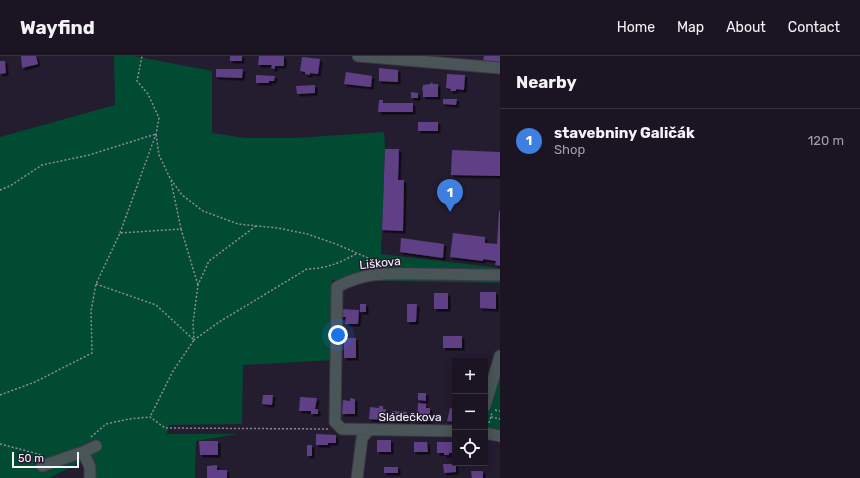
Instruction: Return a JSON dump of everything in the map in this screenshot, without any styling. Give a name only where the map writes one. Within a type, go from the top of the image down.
[{"type":"street","points":[[358,56],[425,59],[500,68]]},
{"type":"street","name":"Liškova","points":[[342,429],[334,422],[338,287],[350,280],[362,276],[378,274],[500,275]]},
{"type":"street","points":[[489,408],[500,356]]},
{"type":"street","points":[[342,429],[369,430]]},
{"type":"street","name":"Sládečkova","points":[[357,478],[362,438],[369,430],[452,431]]},
{"type":"street","points":[[488,433],[500,436]]},
{"type":"street","points":[[44,461],[83,452],[92,442]]},
{"type":"street","points":[[83,452],[90,467],[90,478]]},
{"type":"path","points":[[0,395],[35,382],[92,353],[91,311],[96,284],[120,232],[156,134],[159,118],[148,94],[137,81],[142,56]]},
{"type":"path","points":[[156,134],[159,155],[170,178],[182,195],[203,211],[238,224],[278,228],[307,234],[383,264]]},
{"type":"path","points":[[0,190],[10,186],[42,165],[89,155],[156,134]]},
{"type":"path","points":[[170,178],[181,229],[198,285]]},
{"type":"path","points":[[194,340],[193,323],[198,285],[209,261],[256,226]]},
{"type":"path","points":[[120,232],[181,229]]},
{"type":"path","points":[[150,417],[173,371],[194,340],[219,322],[307,269],[323,268],[338,264],[357,253]]},
{"type":"path","points":[[96,284],[156,305],[194,340]]},
{"type":"path","points":[[489,408],[500,411]]},
{"type":"path","points":[[92,442],[106,424],[129,419],[150,417],[165,428],[342,429]]},
{"type":"path","points":[[491,417],[500,419]]},
{"type":"path","points":[[0,444],[44,461]]},
{"type":"green space","points":[[114,56],[134,56],[212,71],[212,133],[245,138],[296,138],[384,132],[385,147],[381,254],[500,268],[500,283],[332,280],[332,360],[243,365],[242,424],[169,425],[167,434],[238,434],[196,441],[195,478],[87,478],[86,460],[49,478],[0,478],[0,137],[115,105]]},
{"type":"green space","points":[[500,368],[500,430],[488,428],[488,413]]},
{"type":"building","points":[[21,56],[36,56],[38,64],[22,68]]},
{"type":"building","points":[[230,56],[242,56],[242,61],[230,61]]},
{"type":"building","points":[[259,56],[284,56],[284,66],[275,66],[275,69],[271,68],[272,65],[258,65]]},
{"type":"building","points":[[484,56],[500,56],[500,62],[483,61]]},
{"type":"building","points":[[302,57],[320,59],[318,74],[310,73],[310,75],[300,71]]},
{"type":"building","points":[[0,61],[5,61],[6,73],[0,74]]},
{"type":"building","points":[[379,68],[398,70],[398,82],[379,81]]},
{"type":"building","points":[[216,69],[243,69],[242,78],[216,77]]},
{"type":"building","points":[[346,72],[372,76],[371,87],[344,84]]},
{"type":"building","points":[[447,74],[465,75],[464,90],[456,89],[456,91],[450,91],[451,89],[446,88]]},
{"type":"building","points":[[256,75],[275,76],[274,81],[269,81],[269,83],[256,83]]},
{"type":"building","points":[[432,82],[433,84],[438,84],[438,97],[423,97],[423,85],[430,84]]},
{"type":"building","points":[[315,85],[315,93],[297,94],[296,86]]},
{"type":"building","points":[[411,92],[418,93],[418,98],[411,98]]},
{"type":"building","points":[[443,99],[457,99],[456,105],[443,104]]},
{"type":"building","points":[[379,100],[383,100],[383,103],[413,103],[413,112],[378,112]]},
{"type":"building","points":[[418,122],[438,122],[438,131],[418,131]]},
{"type":"building","points":[[385,149],[399,149],[398,180],[404,180],[403,231],[382,230]]},
{"type":"building","points":[[452,150],[500,152],[500,176],[451,175]]},
{"type":"building","points":[[499,211],[500,266],[495,265],[496,261],[450,257],[453,233],[485,237],[485,243],[497,244]]},
{"type":"building","points":[[401,238],[444,244],[443,258],[400,252]]},
{"type":"building","points":[[480,292],[496,292],[496,309],[480,308]]},
{"type":"building","points":[[434,293],[448,293],[448,309],[434,309]]},
{"type":"building","points":[[360,304],[366,304],[366,312],[360,312]]},
{"type":"building","points":[[407,304],[417,304],[416,322],[407,322]]},
{"type":"building","points":[[341,309],[359,310],[358,324],[345,324],[346,317],[340,317]]},
{"type":"building","points":[[443,336],[462,336],[462,348],[443,348]]},
{"type":"building","points":[[344,338],[356,338],[356,358],[344,358]]},
{"type":"building","points":[[418,393],[426,393],[426,401],[418,400]]},
{"type":"building","points":[[263,395],[273,395],[272,405],[262,404]]},
{"type":"building","points":[[300,397],[317,398],[315,409],[318,409],[318,414],[311,414],[311,411],[299,411]]},
{"type":"building","points":[[350,398],[355,399],[355,414],[342,414],[343,400],[350,401]]},
{"type":"building","points":[[418,403],[426,404],[426,408],[430,408],[430,421],[417,421]]},
{"type":"building","points":[[379,406],[383,406],[383,409],[386,409],[385,414],[382,414],[382,420],[369,419],[370,407],[379,408]]},
{"type":"building","points":[[450,408],[452,408],[452,422],[447,421]]},
{"type":"building","points":[[392,411],[407,412],[407,421],[392,420]]},
{"type":"building","points":[[316,434],[336,435],[336,443],[316,445]]},
{"type":"building","points":[[377,440],[391,440],[391,452],[377,452]]},
{"type":"building","points":[[199,441],[218,441],[218,455],[200,455]]},
{"type":"building","points":[[414,442],[427,442],[428,452],[414,452]]},
{"type":"building","points":[[437,442],[452,442],[452,453],[449,453],[449,455],[444,455],[444,453],[437,453]]},
{"type":"building","points":[[307,445],[312,445],[312,456],[307,456]]},
{"type":"building","points":[[443,464],[452,464],[452,466],[456,466],[456,472],[444,473]]},
{"type":"building","points":[[217,465],[217,470],[227,470],[227,478],[207,478],[207,466]]},
{"type":"building","points":[[384,467],[398,467],[398,473],[384,473]]},
{"type":"building","points":[[471,471],[483,471],[483,478],[472,478]]},
{"type":"place","name":"stavebniny Galičák","points":[[450,212]]}]
